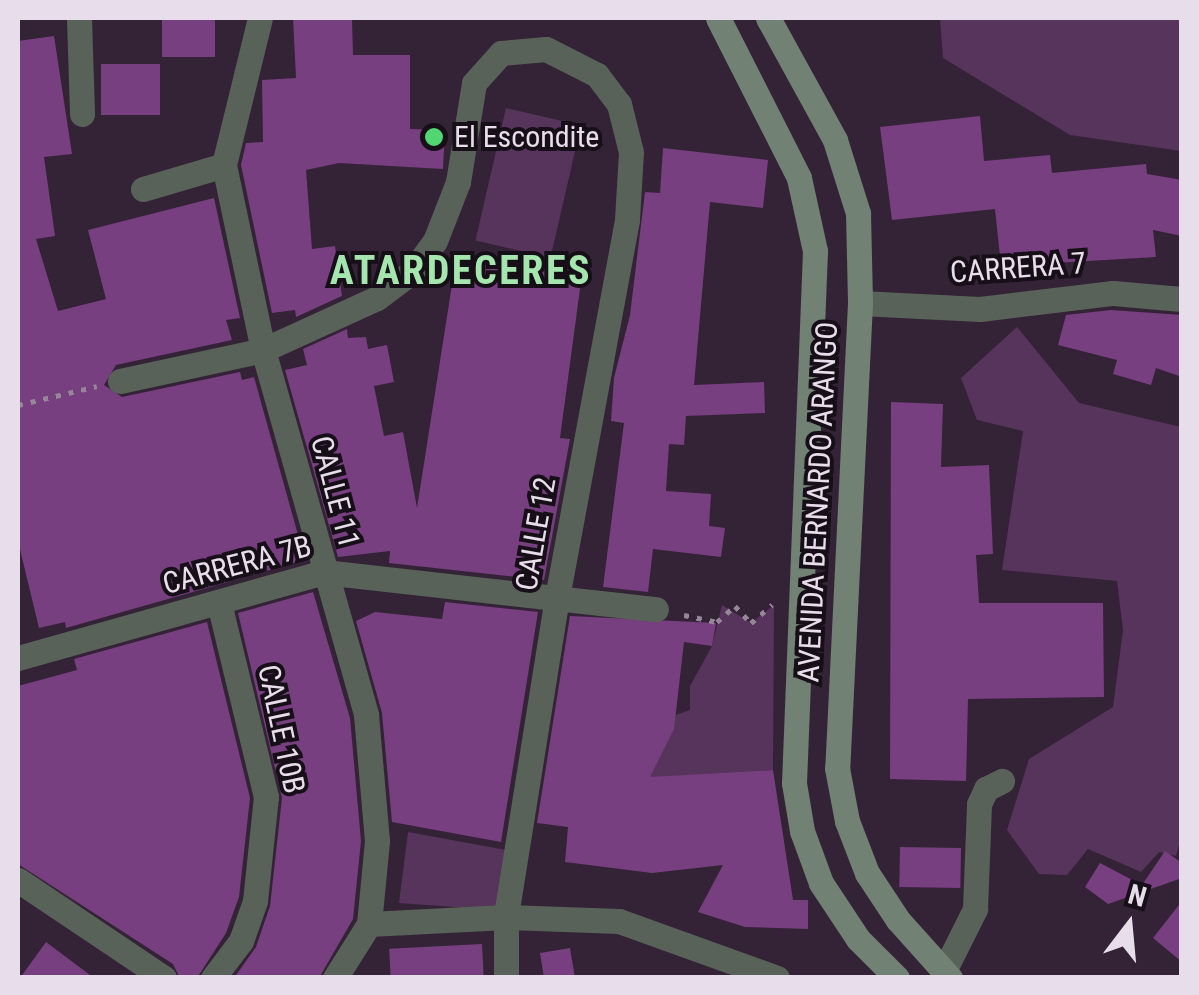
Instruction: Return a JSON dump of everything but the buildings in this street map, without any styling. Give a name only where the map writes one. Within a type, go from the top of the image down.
[{"type":"main road","name":"AVENIDA BERNARDO ARANGO","points":[[718,18],[798,178],[814,251],[794,783],[802,830],[821,883],[858,939],[897,978]]},
{"type":"main road","name":"AVENIDA BERNARDO ARANGO","points":[[768,18],[850,175],[858,212],[860,303],[837,768],[847,821],[867,873],[946,975]]},
{"type":"street","points":[[78,18],[82,114]]},
{"type":"street","name":"CALLE 11","points":[[260,18],[224,165],[263,350],[366,715],[376,841],[369,924],[335,978]]},
{"type":"street","name":"CALLE 12","points":[[263,350],[377,298],[413,271],[435,240],[458,182],[474,83],[501,53],[546,49],[597,75],[619,104],[631,152],[627,220],[557,597],[506,918],[506,978]]},
{"type":"street","points":[[143,189],[224,165]]},
{"type":"street","name":"CARRERA 7","points":[[860,303],[980,309],[1113,292],[1182,300]]},
{"type":"street","points":[[120,381],[263,350]]},
{"type":"street","name":"CARRERA 7B","points":[[18,658],[324,572],[656,610]]},
{"type":"street","name":"CALLE 10B","points":[[213,978],[241,940],[255,901],[266,797],[219,603]]},
{"type":"street","points":[[946,975],[975,909],[978,804],[986,788],[1002,781]]},
{"type":"street","points":[[18,880],[164,978]]},
{"type":"street","points":[[369,924],[506,918],[619,921],[776,978]]},
{"type":"path","points":[[18,404],[120,381]]},
{"type":"path","points":[[656,610],[717,622],[736,606],[751,623],[771,605],[785,623],[800,607]]},
{"type":"shaded area","points":[[940,18],[1181,18],[1181,151],[1070,135],[943,58]]},
{"type":"shaded area","points":[[506,108],[581,125],[550,258],[475,241]]},
{"type":"shaded area","points":[[1017,327],[1079,403],[1181,427],[1181,838],[1176,856],[1159,852],[1141,872],[1088,849],[1067,875],[1039,874],[1007,830],[1029,759],[1113,707],[1123,630],[1117,581],[1002,570],[1023,431],[977,420],[961,378]]},
{"type":"shaded area","points":[[722,605],[751,623],[774,605],[773,770],[644,778],[676,715],[690,710],[690,686],[712,646]]},
{"type":"shaded area","points":[[408,832],[506,850],[496,910],[399,903]]},
{"type":"place","name":"El Escondite","points":[[434,137]]},
{"type":"district","name":"ATARDECERES","points":[[461,271]]}]
